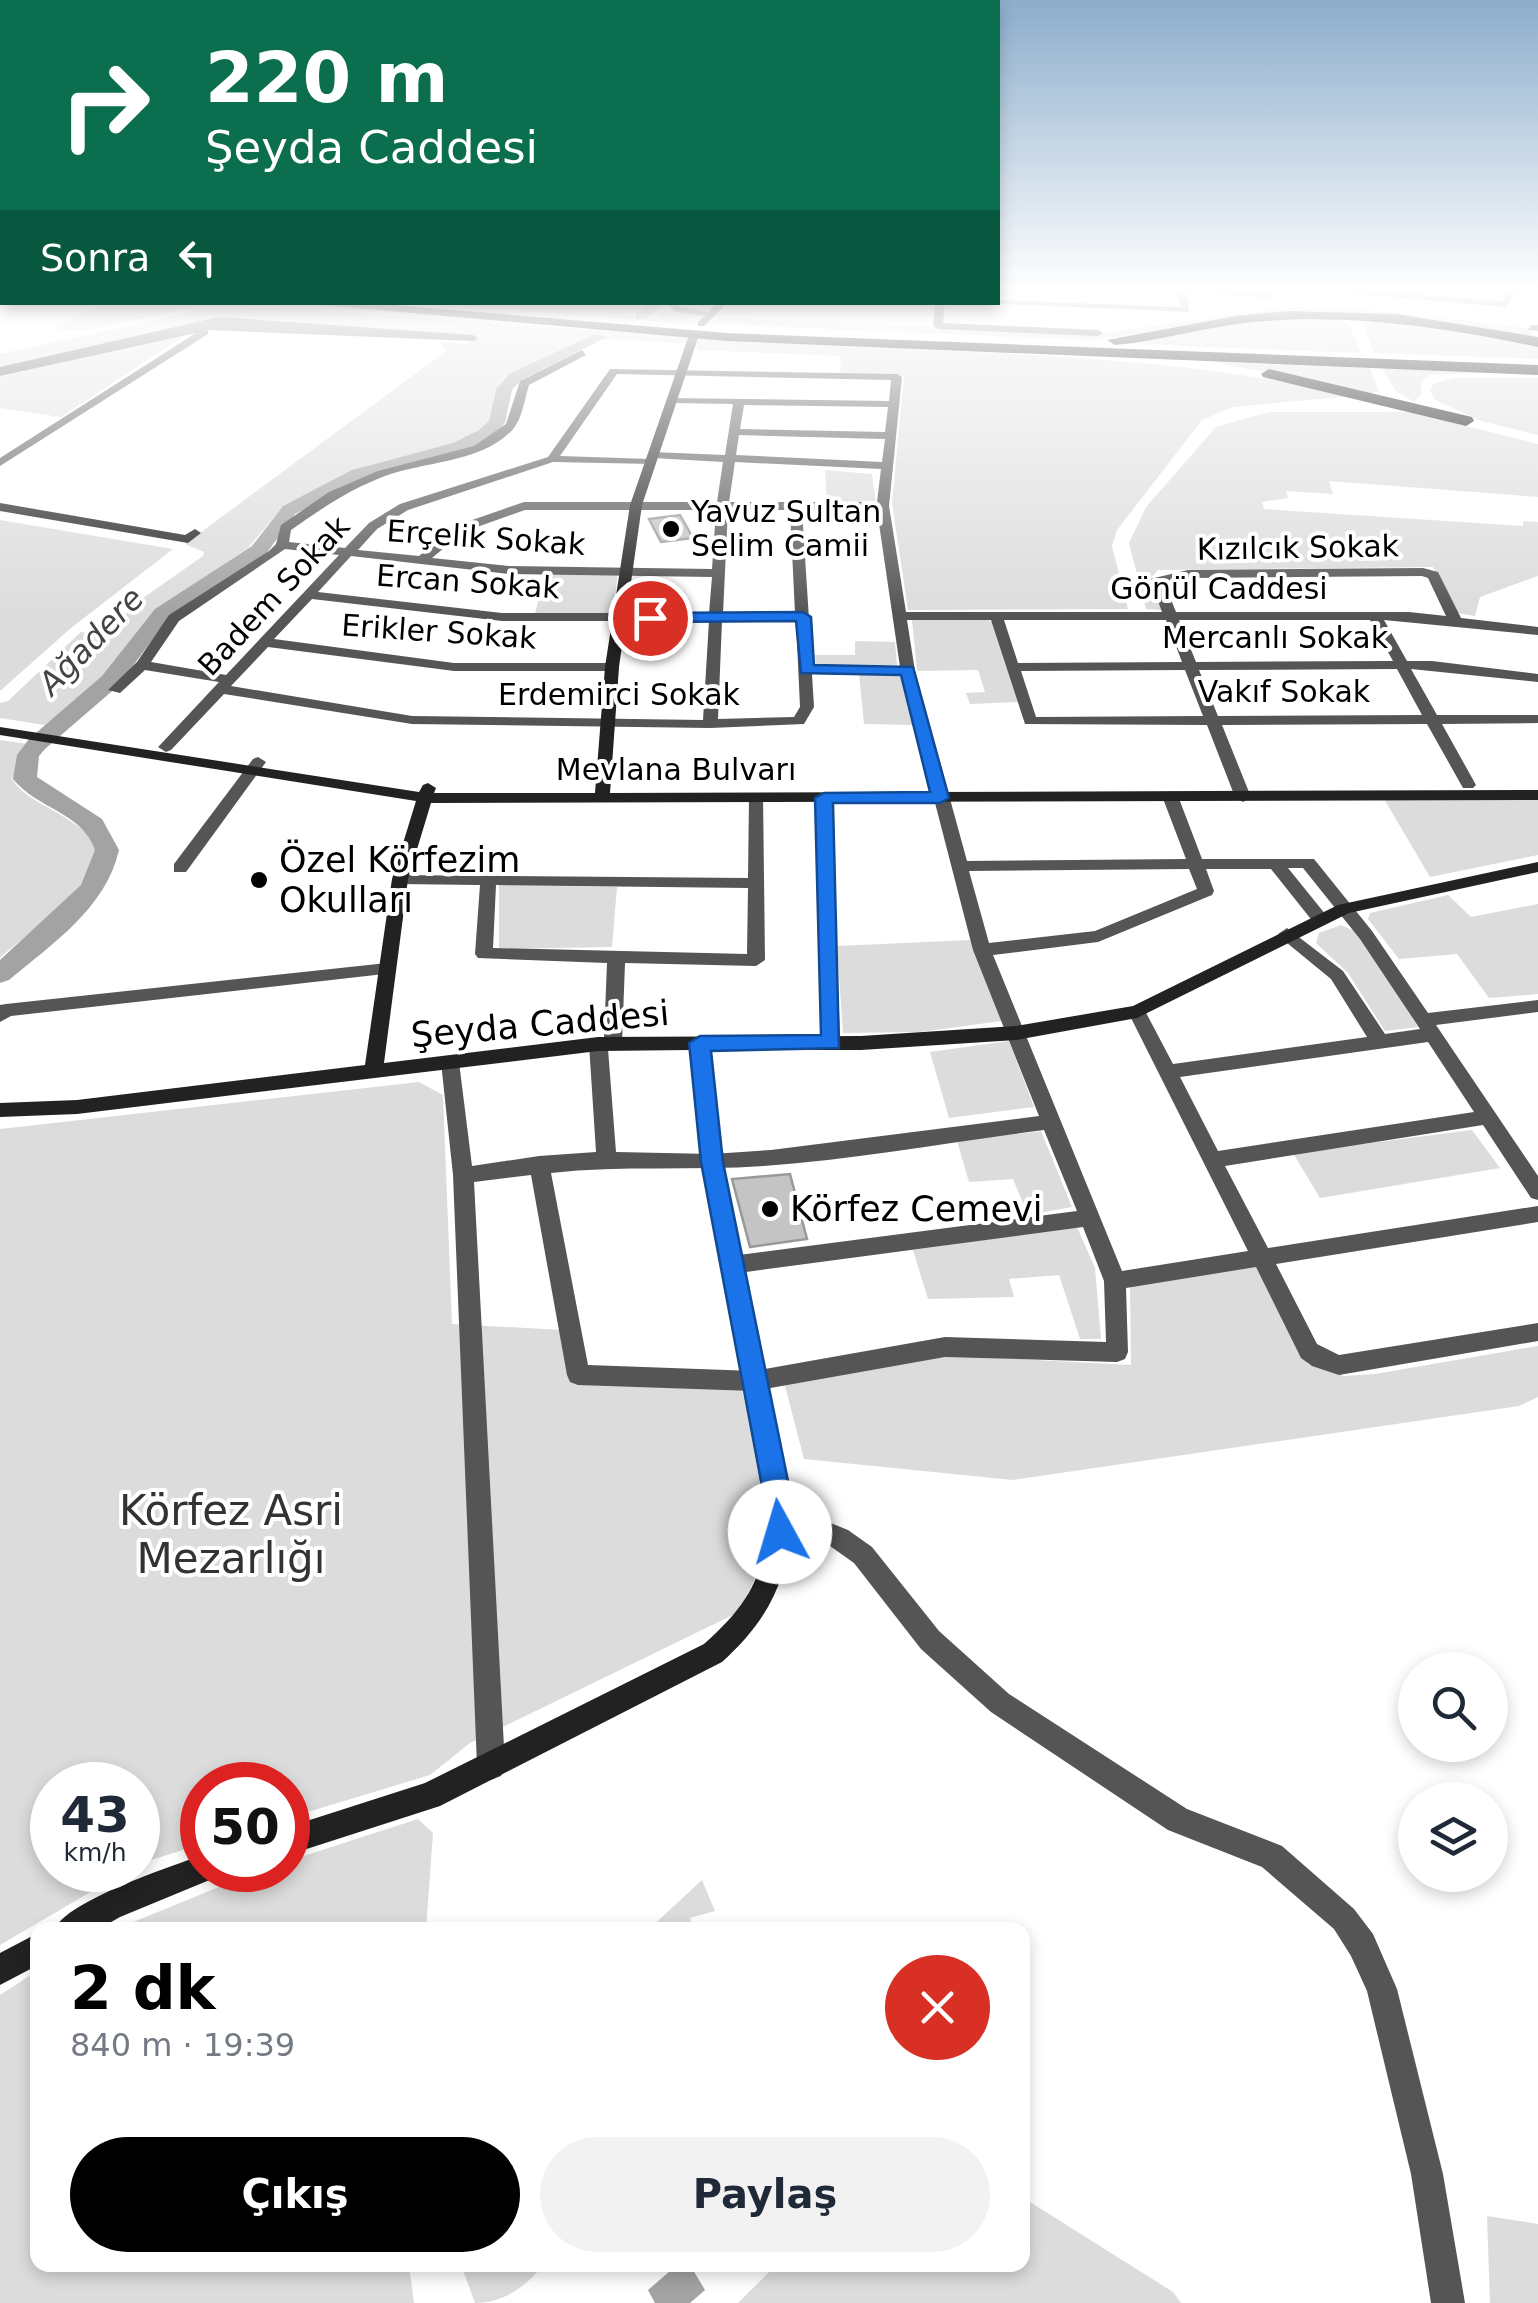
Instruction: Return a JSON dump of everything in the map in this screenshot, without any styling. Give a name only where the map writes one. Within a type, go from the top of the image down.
[{"type":"highway","points":[[1431,399],[1466,420]]},
{"type":"street","points":[[0,463],[99,399]]},
{"type":"street","points":[[115,690],[142,665],[174,618],[282,546],[285,528],[333,495],[396,468],[478,448],[511,424],[519,399]]},
{"type":"street","points":[[552,458],[594,399]]},
{"type":"street","points":[[539,1164],[578,1375],[754,1381],[945,1347],[1117,1352],[1116,1281],[1048,1122],[982,950],[908,671],[883,506],[895,399]]},
{"type":"street","points":[[602,793],[612,667],[636,505],[672,400],[894,404]]},
{"type":"street","points":[[710,724],[716,572],[739,401]]},
{"type":"street","points":[[734,432],[891,436]]},
{"type":"street","points":[[552,458],[730,459],[888,466]]},
{"type":"street","name":"Badem Sokak","points":[[166,748],[372,526],[404,507],[508,492],[552,458]]},
{"type":"street","points":[[423,559],[508,492],[636,505],[883,506]]},
{"type":"street","points":[[0,504],[195,533],[188,539],[0,504]]},
{"type":"street","name":"Erdemirci Sokak","points":[[142,665],[412,720],[608,724],[799,721],[807,707],[796,506]]},
{"type":"street","name":"Erçelik Sokak","points":[[282,546],[510,570],[716,572]]},
{"type":"street","name":"Kızılcık Sokak","points":[[1170,616],[1155,582],[1164,576],[1416,572],[1434,575],[1454,618]]},
{"type":"street","name":"Ercan Sokak","points":[[309,595],[502,618],[803,617]]},
{"type":"street","name":"Gönül Caddesi","points":[[899,616],[1375,616],[1454,618],[1538,631]]},
{"type":"street","points":[[996,616],[1012,667]]},
{"type":"street","points":[[1170,616],[1241,792]]},
{"type":"street","points":[[1375,616],[1468,785]]},
{"type":"street","name":"Erikler Sokak","points":[[264,642],[454,667],[612,667]]},
{"type":"street","name":"Mercanlı Sokak","points":[[1012,667],[1402,665],[1538,678]]},
{"type":"street","name":"Vakıf Sokak","points":[[1012,667],[1030,721],[1538,719]]},
{"type":"street","points":[[806,670],[908,671]]},
{"type":"street","name":"Mevlana Bulvarı","points":[[7,727],[426,793],[1538,794]]},
{"type":"street","name":"Mevlana Bulvarı","points":[[74,737],[166,748],[254,767]]},
{"type":"street","points":[[180,868],[254,767]]},
{"type":"street","name":"Mevlana Bulvarı","points":[[602,793],[757,798],[939,793],[1170,796],[1538,785]]},
{"type":"street","points":[[372,1073],[400,878],[426,793]]},
{"type":"street","points":[[982,950],[1110,932],[1206,891],[1170,796]]},
{"type":"street","points":[[488,883],[484,954],[756,960],[757,798]]},
{"type":"street","points":[[824,798],[832,1043]]},
{"type":"street","points":[[959,866],[1308,862],[1430,1027],[1538,1192]]},
{"type":"street","points":[[1275,863],[1320,919]]},
{"type":"street","name":"Şeyda Caddesi","points":[[0,1110],[41,1110],[606,1044],[832,1043],[1016,1033],[1136,1012],[1344,909],[1538,867]]},
{"type":"street","points":[[400,878],[488,883],[756,884]]},
{"type":"street","points":[[1287,934],[1338,975],[1380,1042]]},
{"type":"street","points":[[607,1159],[606,1044],[616,958]]},
{"type":"street","points":[[0,1016],[6,1010],[386,970]]},
{"type":"street","points":[[1168,1072],[1380,1042],[1430,1027],[1538,1006]]},
{"type":"street","points":[[1136,1012],[1259,1258],[1310,1350],[1330,1364],[1538,1332]]},
{"type":"street","points":[[310,1834],[398,1808],[491,1766],[713,1653],[740,1631],[771,1580],[778,1554],[778,1514],[712,1162],[700,1043]]},
{"type":"street","points":[[450,1062],[463,1175],[491,1766]]},
{"type":"street","points":[[1212,1160],[1486,1117]]},
{"type":"street","points":[[463,1175],[607,1159],[712,1162],[1048,1122]]},
{"type":"street","points":[[1116,1281],[1538,1214]]},
{"type":"street","points":[[731,1264],[1088,1218]]},
{"type":"street","points":[[778,1514],[839,1538],[863,1555],[930,1640],[1000,1702],[1164,1812],[1272,1856],[1344,1919],[1362,1945],[1382,1989],[1427,2174],[1448,2303]]},
{"type":"street","points":[[82,1922],[180,1877]]},
{"type":"street","points":[[0,1970],[30,1953]]},
{"type":"green space","points":[[0,399],[88,399],[61,417],[0,408]]},
{"type":"green space","points":[[380,399],[493,399],[489,423],[460,442],[369,465],[284,505],[248,548],[155,610],[99,684],[45,725],[0,718],[0,703],[8,701],[81,632],[101,636],[143,598],[203,556],[204,552],[185,544]]},
{"type":"green space","points":[[902,399],[1314,399],[1233,407],[1202,420],[1117,530],[1112,546],[1128,609],[908,610],[892,503]]},
{"type":"green space","points":[[1538,399],[1538,435],[1481,421],[1435,400]]},
{"type":"green space","points":[[1269,412],[1409,412],[1538,444],[1538,497],[1329,481],[1333,494],[1286,491],[1288,498],[1262,502],[1264,509],[1523,526],[1523,521],[1538,522],[1538,576],[1480,597],[1475,616],[1457,613],[1433,567],[1158,570],[1151,578],[1162,610],[1146,609],[1129,543],[1146,507],[1216,427]]},
{"type":"green space","points":[[825,470],[872,474],[876,503],[827,502]]},
{"type":"green space","points":[[0,520],[173,549],[71,628],[0,691]]},
{"type":"green space","points":[[545,573],[618,574],[612,614],[535,614]]},
{"type":"green space","points":[[982,618],[993,622],[1019,702],[970,704],[966,693],[985,692],[978,670],[917,671],[912,620]]},
{"type":"green space","points":[[855,641],[895,642],[897,665],[816,665],[815,655],[855,655]]},
{"type":"green space","points":[[859,673],[903,674],[913,725],[864,724]]},
{"type":"green space","points":[[0,740],[28,744],[12,779],[30,797],[86,832],[97,852],[95,864],[74,893],[0,958]]},
{"type":"green space","points":[[1384,799],[1538,800],[1538,855],[1430,877]]},
{"type":"green space","points":[[499,885],[617,887],[612,947],[499,949]]},
{"type":"green space","points":[[1448,895],[1471,917],[1538,904],[1538,994],[1489,998],[1457,954],[1399,959],[1368,919],[1370,913]]},
{"type":"green space","points":[[1341,925],[1359,933],[1418,1027],[1385,1031],[1348,973],[1316,943],[1319,933]]},
{"type":"green space","points":[[971,940],[1002,1021],[920,1032],[843,1033],[837,946]]},
{"type":"green space","points":[[1009,1041],[1034,1107],[949,1118],[930,1052]]},
{"type":"green space","name":"Körfez Asri Mezarlığı","points":[[419,1082],[443,1095],[452,1324],[562,1330],[572,1378],[741,1386],[776,1527],[741,1611],[470,1743],[430,1775],[310,1811],[310,1762],[180,1762],[180,1851],[160,1857],[160,1762],[30,1762],[30,1892],[90,1892],[39,1922],[30,1922],[30,1927],[0,1945],[0,1129]]},
{"type":"green space","points":[[1472,1130],[1500,1168],[1320,1198],[1293,1153]]},
{"type":"green space","points":[[1041,1131],[1072,1207],[1028,1215],[1013,1179],[969,1182],[957,1141]]},
{"type":"green space","points":[[1077,1227],[1095,1268],[1101,1339],[1080,1339],[1059,1275],[1009,1279],[1014,1297],[928,1299],[913,1250]]},
{"type":"green space","points":[[1254,1263],[1308,1364],[1344,1376],[1375,1374],[1538,1346],[1538,1397],[1519,1406],[1013,1480],[804,1459],[784,1382],[940,1355],[1131,1365],[1130,1285]]},
{"type":"green space","points":[[418,1819],[433,1833],[427,1922],[133,1922],[206,1892],[310,1892],[310,1854]]},
{"type":"green space","points":[[702,1880],[715,1911],[690,1918],[691,1922],[657,1922]]},
{"type":"green space","points":[[30,1976],[30,2272],[410,2272],[414,2303],[0,2303],[0,1995]]},
{"type":"green space","points":[[1030,2202],[1173,2292],[1181,2303],[738,2303],[769,2272],[1030,2272]]},
{"type":"green space","points":[[1487,2216],[1538,2224],[1538,2303],[1490,2303]]},
{"type":"green space","points":[[464,2272],[536,2272],[513,2292],[475,2303]]},
{"type":"shaded area","points":[[669,2272],[694,2272],[705,2290],[690,2303],[655,2303],[648,2290]]},
{"type":"building","name":"Yavuz Sultan Selim Camii","points":[[680,515],[693,538],[661,542],[649,519]]},
{"type":"building","name":"Körfez Cemevi","points":[[790,1174],[807,1239],[750,1247],[732,1179]]},
{"type":"waterway","name":"Ağadere","points":[[0,974],[73,910],[102,870],[107,850],[93,824],[25,779],[28,755],[37,744],[110,681],[162,613],[259,550],[289,510],[358,474],[459,447],[485,434],[497,423],[502,399]]},
{"type":"place","name":"Yavuz Sultan Selim Camii","points":[[671,529]]},
{"type":"place","name":"Özel Körfezim Okulları","points":[[259,880]]},
{"type":"place","name":"Körfez Cemevi","points":[[770,1209]]},
{"type":"route","points":[[650,618],[803,617],[806,670],[908,671],[940,798],[824,798],[832,1043],[700,1043],[702,1097],[712,1162],[775,1486],[780,1532]]}]
